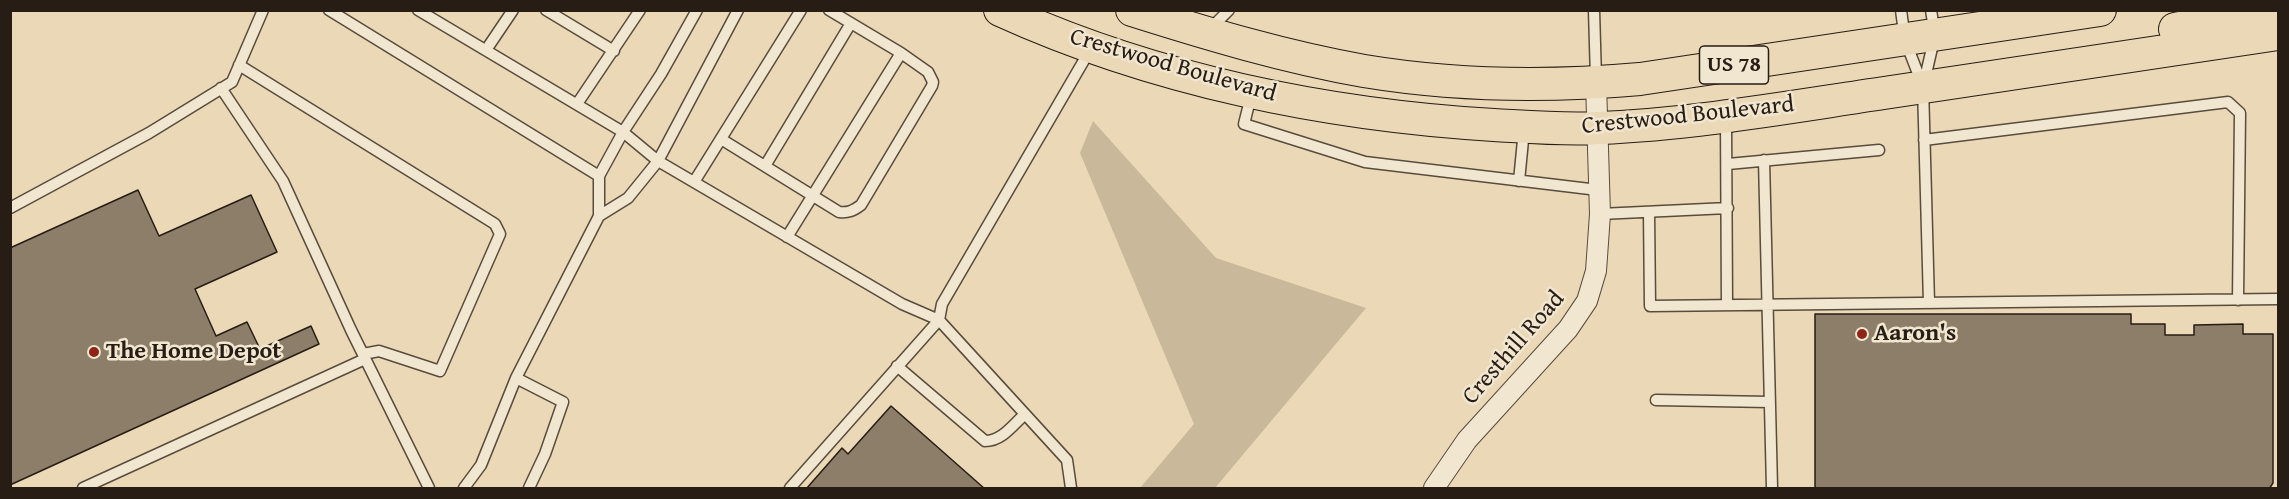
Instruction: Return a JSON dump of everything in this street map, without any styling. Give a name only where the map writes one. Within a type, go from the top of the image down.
[{"type":"main road","name":"Crestwood Boulevard","points":[[1000,10],[1092,47],[1159,68],[1252,92],[1378,114],[1525,127],[1596,128],[1726,117],[2278,34]]},
{"type":"main road","name":"Crestwood Boulevard","points":[[1132,10],[1205,33],[1332,64],[1413,78],[1524,84],[1596,83],[1651,77],[1918,24],[2100,10]]},
{"type":"main road","points":[[1967,81],[2022,62],[2070,50],[2270,10]]},
{"type":"main road","points":[[1252,92],[1265,49]]},
{"type":"street","name":"Cresthill Road","points":[[1434,489],[1467,440],[1568,329],[1587,301],[1596,271],[1600,214],[1596,83]]},
{"type":"lane","points":[[10,208],[149,133],[232,82],[263,10]]},
{"type":"lane","points":[[329,10],[599,176]]},
{"type":"lane","points":[[418,10],[623,132],[658,161],[902,304],[939,320],[1067,460],[1071,489]]},
{"type":"lane","points":[[486,50],[513,10]]},
{"type":"lane","points":[[546,10],[614,51]]},
{"type":"lane","points":[[577,104],[640,10]]},
{"type":"lane","points":[[464,489],[481,465],[516,378],[599,216],[599,176],[697,10]]},
{"type":"lane","points":[[599,216],[628,198],[658,161],[738,10]]},
{"type":"lane","points":[[694,182],[801,10]]},
{"type":"lane","points":[[721,139],[839,212],[847,213],[861,205],[933,82],[928,72],[901,53],[829,10]]},
{"type":"lane","points":[[1205,33],[1229,10]]},
{"type":"lane","points":[[1594,10],[1596,83]]},
{"type":"lane","points":[[765,166],[850,23]]},
{"type":"lane","points":[[1918,24],[1923,87]]},
{"type":"lane","points":[[1918,24],[1923,87],[1929,303]]},
{"type":"lane","points":[[790,489],[939,320],[942,304],[1092,47]]},
{"type":"lane","points":[[788,237],[901,53]]},
{"type":"lane","points":[[83,489],[379,351],[440,371],[501,234],[495,224],[239,64]]},
{"type":"lane","points":[[221,88],[284,181],[364,357],[429,489]]},
{"type":"lane","points":[[1252,92],[1244,124],[1365,162],[1598,189]]},
{"type":"lane","points":[[1924,140],[2228,102],[2240,113],[2238,300]]},
{"type":"lane","points":[[1726,117],[1728,164],[1726,305]]},
{"type":"lane","points":[[1519,181],[1525,127]]},
{"type":"lane","points":[[1728,164],[1879,150]]},
{"type":"lane","points":[[1764,160],[1772,489]]},
{"type":"lane","points":[[1600,214],[1728,208]]},
{"type":"lane","points":[[1649,212],[1650,306],[2278,299]]},
{"type":"lane","points":[[897,366],[985,441],[993,441],[1000,437],[1025,414]]},
{"type":"lane","points":[[516,378],[563,402],[545,454],[529,489]]},
{"type":"lane","points":[[1656,400],[1770,402]]},
{"type":"shaded area","points":[[1093,121],[1216,258],[1366,308],[1215,488],[1140,488],[1194,424],[1080,153]]},
{"type":"building","name":"The Home Depot","points":[[138,190],[159,236],[251,195],[277,252],[195,289],[216,336],[247,322],[260,349],[311,326],[319,344],[10,485],[10,248]]},
{"type":"building","points":[[1815,314],[2131,314],[2131,324],[2165,324],[2165,335],[2194,335],[2194,325],[2243,324],[2243,334],[2273,334],[2273,483],[2269,489],[1815,489]]},
{"type":"building","points":[[891,406],[985,489],[806,489],[842,448],[848,454]]},
{"type":"place","name":"Aaron's","points":[[1862,334]]},
{"type":"place","name":"The Home Depot","points":[[94,352]]}]
